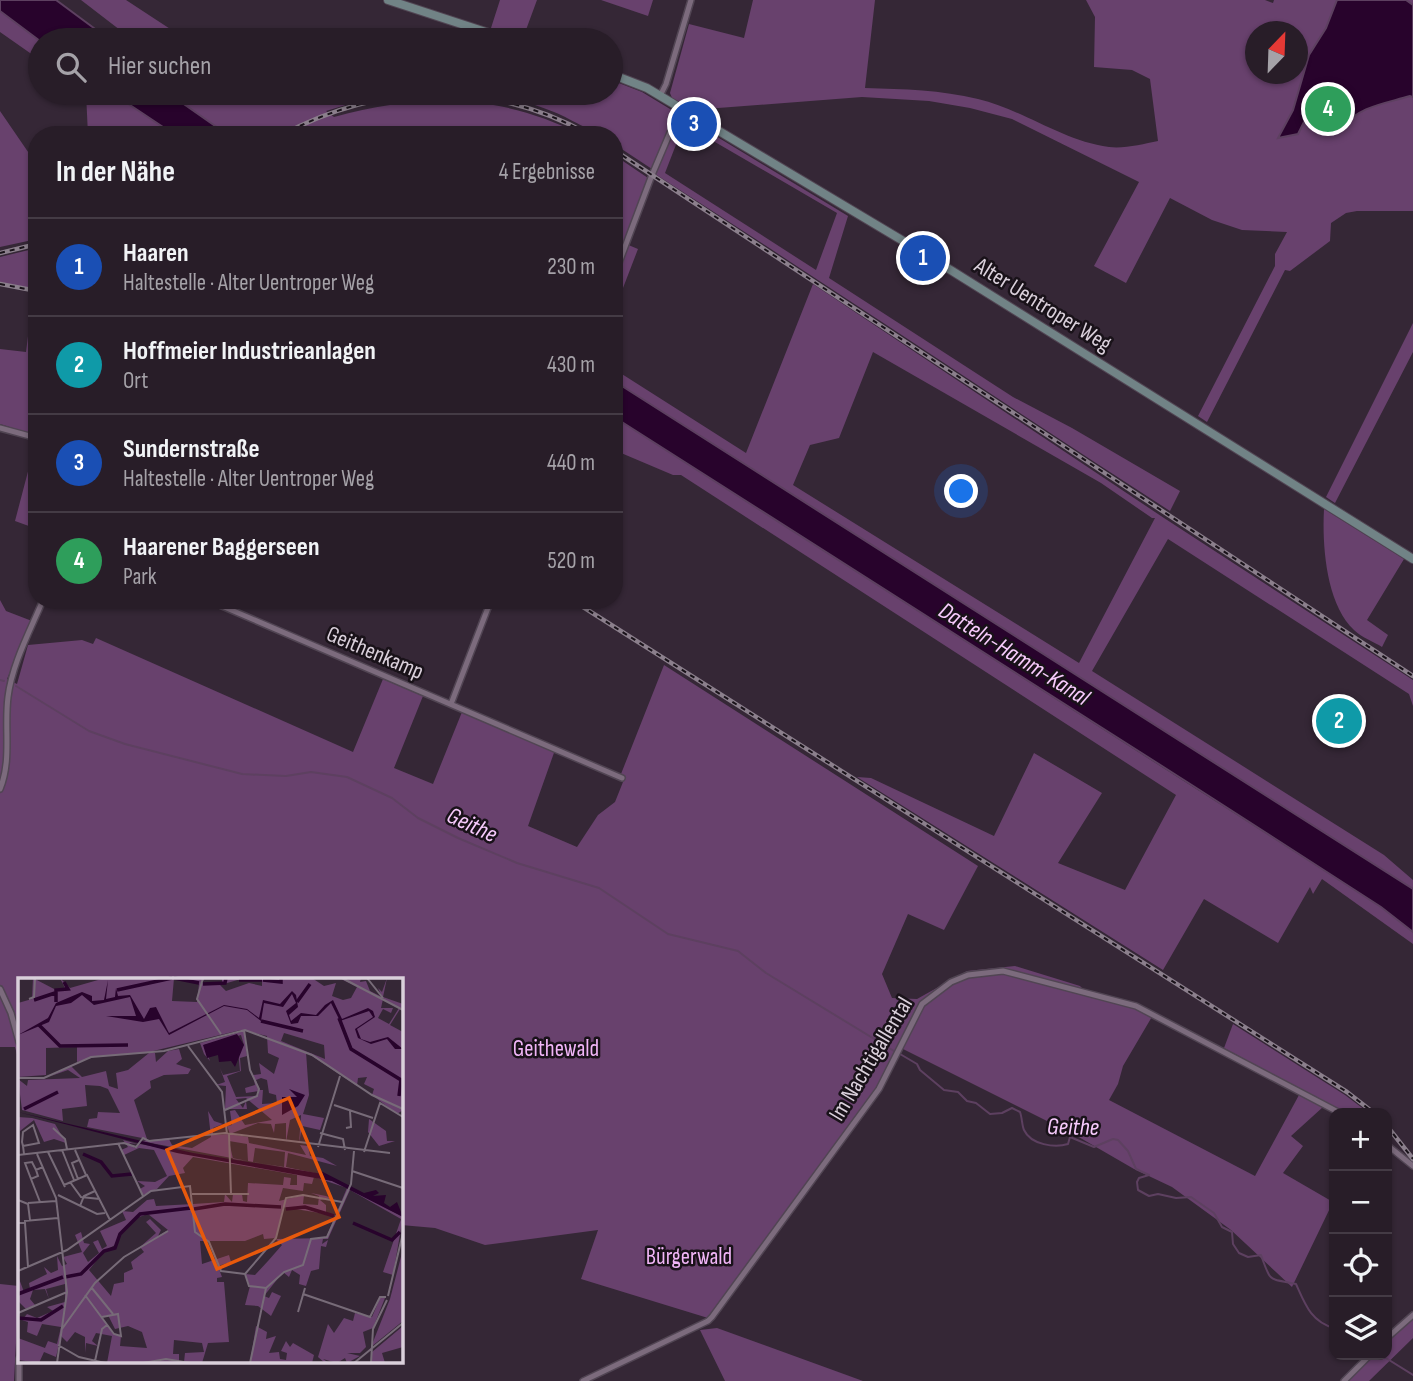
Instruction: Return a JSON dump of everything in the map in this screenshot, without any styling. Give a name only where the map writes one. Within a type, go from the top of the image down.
[{"type":"street","points":[[388,0],[473,28]]},
{"type":"street","points":[[660,96],[691,0]]},
{"type":"street","name":"Alter Uentroper Weg","points":[[623,78],[660,96],[925,254],[1413,559]]},
{"type":"street","points":[[623,252],[680,109]]},
{"type":"street","points":[[0,428],[28,436]]},
{"type":"street","points":[[0,789],[5,766],[9,686],[39,609]]},
{"type":"street","name":"Geithenkamp","points":[[229,609],[622,778]]},
{"type":"street","points":[[451,704],[488,609]]},
{"type":"street","name":"Im Nachtigallental","points":[[583,1381],[712,1317],[878,1089],[922,1004],[951,982],[968,975],[1003,971],[1136,1006],[1330,1108]]},
{"type":"street","points":[[0,989],[11,1013],[18,1038]]},
{"type":"street","points":[[1392,1149],[1413,1166]]},
{"type":"street","points":[[1392,1334],[1413,1315]]},
{"type":"street","points":[[1344,1381],[1365,1360]]},
{"type":"green space","points":[[81,0],[126,0],[169,28],[117,28]]},
{"type":"green space","points":[[500,0],[537,0],[527,28],[491,28]]},
{"type":"green space","points":[[601,0],[653,0],[648,16]]},
{"type":"green space","points":[[753,0],[875,0],[865,88],[936,92],[978,99],[1011,110],[1076,139],[1092,144],[1121,147],[1158,141],[1150,79],[1132,70],[1094,67],[1095,17],[1086,0],[1265,0],[1273,3],[1274,0],[1413,0],[1413,211],[1346,213],[1331,223],[1330,241],[1290,271],[1285,270],[1207,422],[1198,416],[1275,266],[1275,254],[1287,232],[1242,230],[1212,220],[1170,198],[1126,283],[1094,266],[1139,182],[1012,119],[929,101],[862,97],[692,110],[672,98],[670,93],[689,24],[744,38]]},
{"type":"green space","points":[[0,11],[28,32],[28,52],[0,32]]},
{"type":"green space","points":[[623,85],[642,92],[675,112],[652,169],[623,150],[623,126],[583,126],[535,105],[623,105]]},
{"type":"green space","points":[[87,105],[130,105],[162,126],[88,126]]},
{"type":"green space","points":[[185,105],[346,105],[326,111],[334,117],[393,105],[491,105],[521,111],[562,126],[215,126]]},
{"type":"green space","points":[[0,111],[28,152],[28,241],[0,247]]},
{"type":"green space","points":[[681,115],[848,216],[829,278],[1013,397],[1180,491],[1170,511],[784,258],[655,174]],"holes":[[[684,124],[837,213],[816,270],[665,173]]]},
{"type":"green space","points":[[623,161],[648,178],[626,244],[638,249],[623,288]]},
{"type":"green space","points":[[28,250],[28,288],[0,283],[0,257]]},
{"type":"green space","points":[[813,284],[1413,680],[1413,706],[1409,694],[1168,539],[1092,671],[1384,855],[1413,880],[1413,889],[623,387],[623,375],[746,453]],"holes":[[[873,352],[1101,483],[1155,518],[1079,663],[793,485],[810,445],[839,438]]]},
{"type":"green space","points":[[1413,323],[1413,352],[1335,503],[1326,497]]},
{"type":"green space","points":[[28,336],[28,433],[0,424],[0,349],[26,352]]},
{"type":"green space","points":[[623,423],[1381,907],[1413,932],[1413,944],[1322,879],[1313,894],[1310,887],[1278,943],[1204,899],[1163,970],[857,777],[871,778],[994,836],[1034,753],[1102,793],[1058,863],[1125,890],[1176,795],[681,475],[673,475],[623,454]]},
{"type":"green space","points":[[28,471],[28,526],[15,521]]},
{"type":"green space","points":[[1324,509],[1404,559],[1367,620],[1388,635],[1382,647],[1354,630],[1337,605],[1325,556]]},
{"type":"green space","points":[[0,600],[6,611],[32,621],[7,679],[17,684],[28,645],[82,640],[93,644],[96,638],[353,752],[383,679],[423,696],[394,768],[433,784],[462,712],[555,750],[528,826],[577,847],[598,815],[615,802],[625,777],[621,774],[664,665],[978,866],[944,930],[908,914],[882,974],[892,998],[917,999],[967,971],[1015,966],[1080,986],[1087,993],[1153,1015],[1123,1066],[1118,1084],[1109,1100],[1255,1176],[1299,1095],[1323,1107],[1291,1136],[1303,1146],[1283,1173],[1329,1200],[1329,1210],[1292,1287],[1231,1230],[1172,1187],[899,1047],[886,1076],[708,1318],[581,1279],[598,1230],[485,1245],[435,1228],[402,1225],[402,978],[18,978],[18,1058],[15,1047],[0,1047]]},
{"type":"green space","points":[[1233,1024],[1362,1108],[1335,1108],[1224,1048]]},
{"type":"green space","points":[[0,1284],[18,1286],[18,1305],[14,1381],[0,1381]]},
{"type":"green space","points":[[1413,1319],[1413,1338],[1392,1359],[1392,1338]]},
{"type":"green space","points":[[717,1328],[863,1381],[725,1381],[700,1330]]},
{"type":"green space","points":[[1369,1360],[1390,1360],[1369,1381],[1348,1381]]},
{"type":"water","points":[[0,0],[56,0],[94,28],[28,28],[28,32],[0,11]]},
{"type":"water","points":[[1337,0],[1406,0],[1413,5],[1413,97],[1364,110],[1341,128],[1307,116],[1298,134],[1278,138],[1293,110],[1301,84],[1308,84],[1309,55],[1326,28]]},
{"type":"water","points":[[130,105],[185,105],[215,126],[162,126]]},
{"type":"water","name":"Datteln-Hamm-Kanal","points":[[623,387],[1413,889],[1413,932],[1381,907],[623,423]]},
{"type":"waterway","name":"Geithe","points":[[0,680],[4,681]]},
{"type":"waterway","name":"Geithe","points":[[16,686],[89,731],[125,744],[242,774],[286,776],[311,772],[347,777],[392,798],[418,818],[458,838],[517,863],[599,888],[668,934],[738,951],[766,973],[894,1051]]},
{"type":"waterway","name":"Geithe","points":[[900,1054],[917,1064],[920,1070],[944,1090],[958,1092],[967,1101],[976,1103],[990,1114],[1002,1113],[1012,1108],[1020,1112],[1024,1130],[1038,1142],[1063,1145],[1068,1144],[1070,1137],[1094,1147],[1113,1139],[1118,1140],[1128,1151],[1136,1169],[1149,1175],[1139,1178],[1138,1190],[1149,1196],[1158,1194],[1176,1198],[1191,1197],[1214,1213],[1222,1227],[1232,1232],[1233,1244],[1239,1253],[1248,1257],[1261,1255],[1269,1275],[1276,1280],[1296,1284],[1314,1317],[1329,1326]]},
{"type":"waterway","name":"Geithe","points":[[1389,1360],[1413,1375]]},
{"type":"railway","points":[[302,126],[358,105]]},
{"type":"railway","points":[[517,105],[572,126]]},
{"type":"railway","points":[[623,156],[1413,676]]},
{"type":"railway","points":[[0,253],[28,246]]},
{"type":"railway","points":[[0,284],[28,289]]},
{"type":"railway","points":[[586,609],[1347,1092],[1368,1108]]},
{"type":"railway","points":[[1392,1132],[1413,1159]]},
{"type":"place","name":"Haarener Baggerseen","points":[[1328,109]]},
{"type":"place","name":"Sundernstraße","points":[[694,124]]},
{"type":"place","name":"Haaren","points":[[923,258]]},
{"type":"place","name":"Hoffmeier Industrieanlagen","points":[[1339,721]]},
{"type":"park label","name":"Geithewald","points":[[556,1049]]},
{"type":"park label","name":"Bürgerwald","points":[[689,1257]]}]
